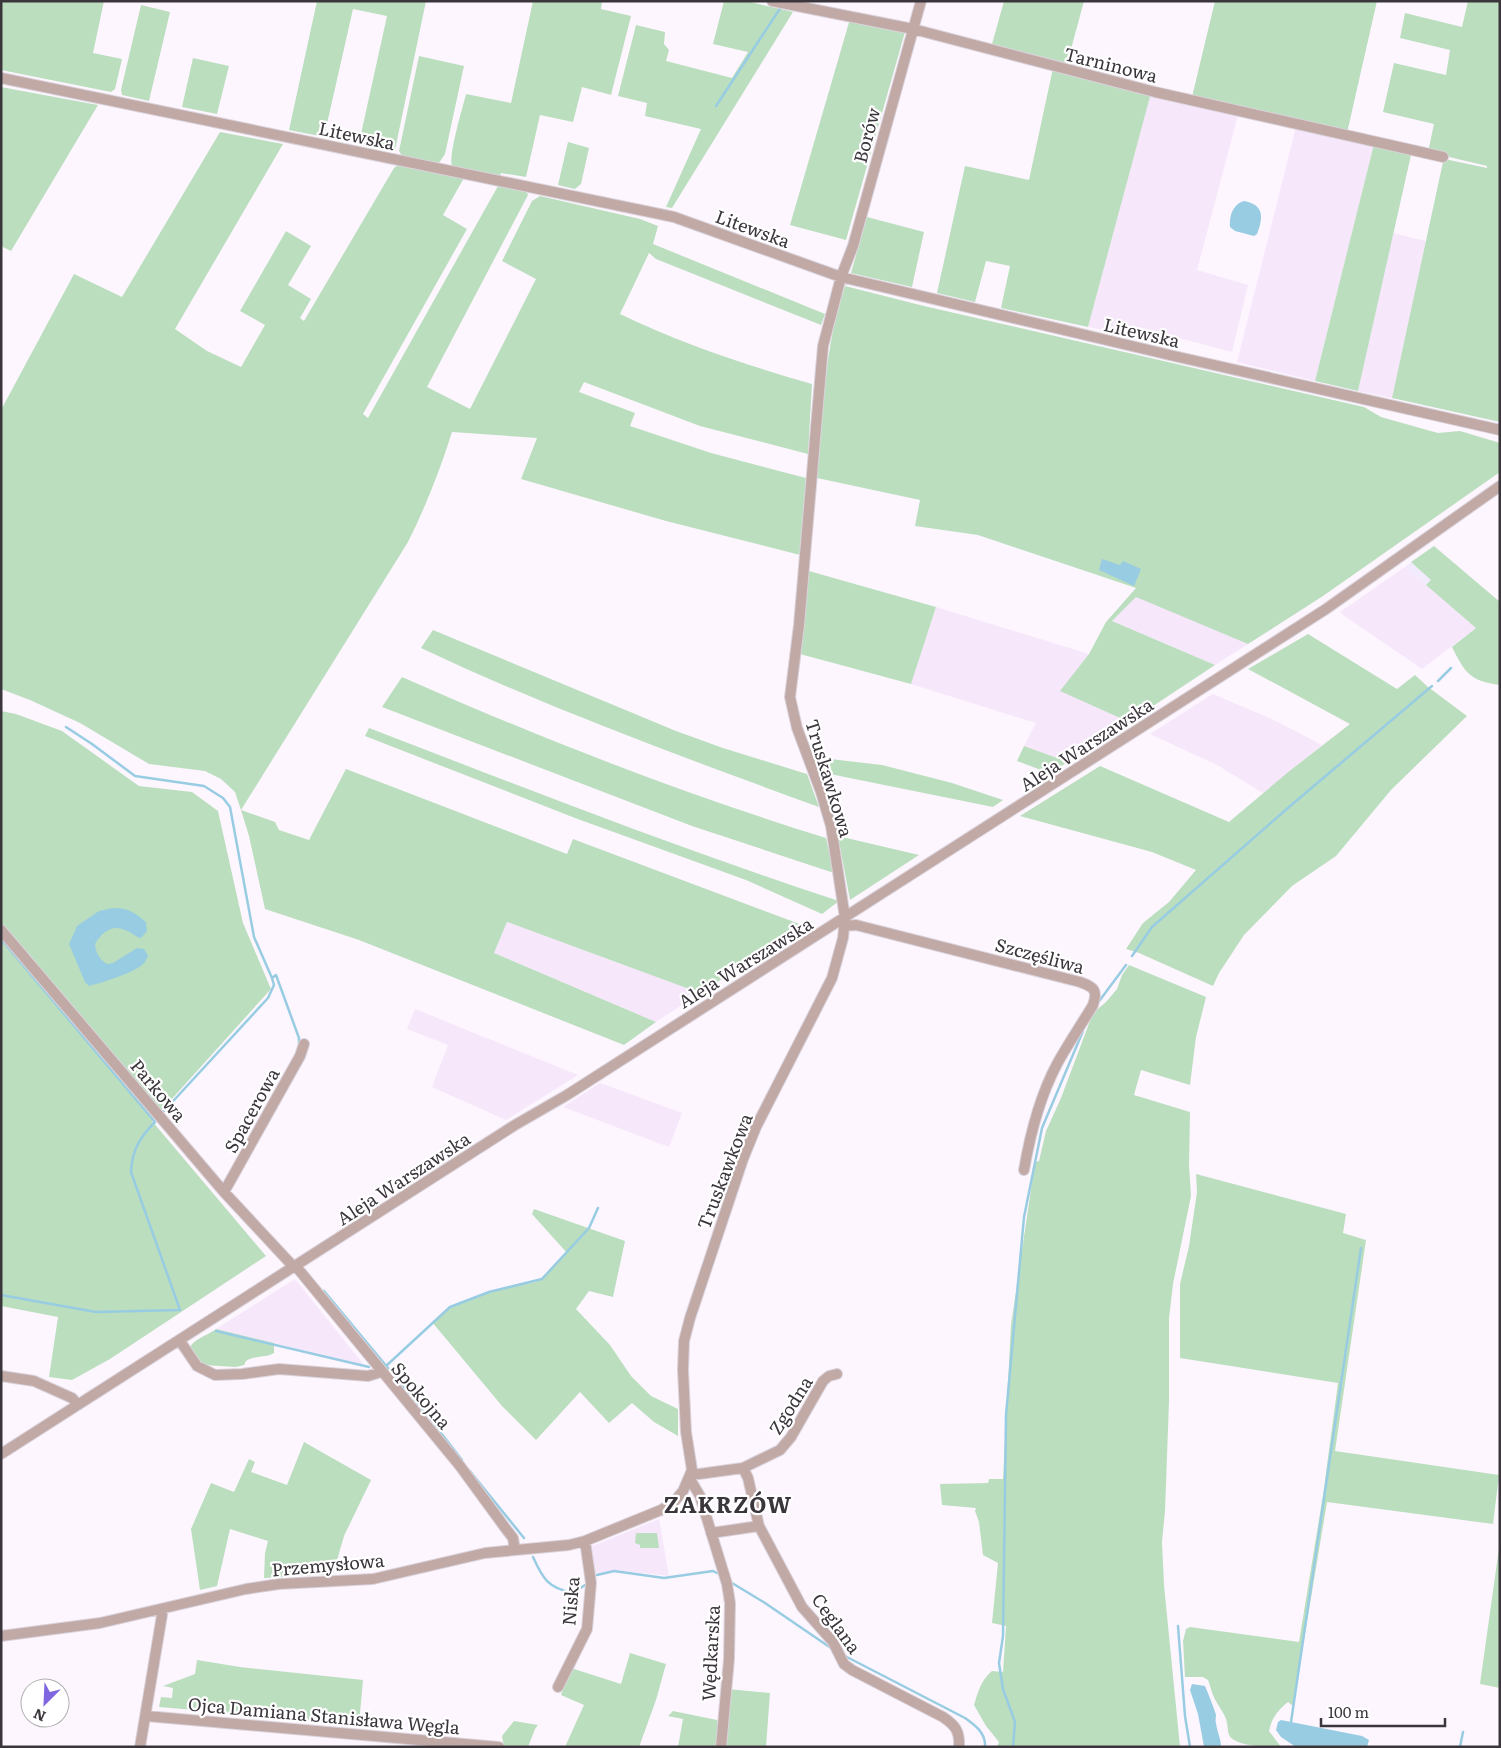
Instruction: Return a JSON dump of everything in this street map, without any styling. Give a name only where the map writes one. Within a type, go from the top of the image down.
[{"type":"street","name":"Tarninowa","points":[[772,1],[912,29],[1155,92],[1443,157]]},
{"type":"street","name":"Borów","points":[[841,277],[852,246],[921,1]]},
{"type":"street","name":"Litewska","points":[[1,78],[665,215],[841,277],[1496,430]]},
{"type":"street","name":"Truskawkowa","points":[[711,1534],[700,1496],[691,1474],[686,1432],[683,1370],[684,1341],[743,1159],[756,1127],[832,978],[843,938],[844,922],[831,826],[821,792],[797,728],[790,697],[799,625],[823,346],[841,277]]},
{"type":"street","name":"Aleja Warszawska","points":[[1,1454],[515,1126],[844,922],[1318,614],[1500,486]]},
{"type":"street","name":"Szczęśliwa","points":[[844,922],[998,960],[1092,987],[1096,996],[1093,1005],[1056,1065],[1048,1084],[1027,1150],[1024,1170]]},
{"type":"street","name":"Parkowa","points":[[1,930],[224,1192],[295,1267]]},
{"type":"street","name":"Spacerowa","points":[[224,1192],[300,1056],[304,1044]]},
{"type":"street","name":"Spokojna","points":[[295,1267],[466,1474],[513,1538],[515,1550]]},
{"type":"street","points":[[180,1341],[197,1366],[215,1375],[242,1374],[279,1369],[368,1376],[381,1372]]},
{"type":"street","name":"Zgodna","points":[[691,1474],[742,1468],[780,1450],[791,1437],[823,1381],[833,1374],[837,1374]]},
{"type":"street","points":[[1,1376],[34,1381],[72,1398],[78,1405]]},
{"type":"street","name":"Ceglana","points":[[742,1468],[748,1478],[759,1526],[802,1607],[834,1642],[844,1664],[954,1724],[958,1732],[959,1747]]},
{"type":"street","name":"Przemysłowa","points":[[1,1636],[100,1623],[246,1589],[279,1584],[373,1579],[485,1552],[569,1545],[585,1541],[667,1507],[678,1498],[691,1474]]},
{"type":"street","points":[[711,1534],[759,1526]]},
{"type":"street","name":"Wędkarska","points":[[711,1534],[730,1603],[729,1659],[720,1747]]},
{"type":"street","name":"Niska","points":[[558,1687],[586,1629],[591,1583],[585,1541]]},
{"type":"street","points":[[140,1747],[163,1609]]},
{"type":"street","name":"Ojca Damiana Stanisława Węgla","points":[[146,1716],[445,1745],[498,1747]]},
{"type":"shaded area","points":[[1151,93],[1238,115],[1197,270],[1248,285],[1232,352],[1179,338],[1177,344],[1088,327]]},
{"type":"shaded area","points":[[1296,127],[1374,144],[1315,381],[1237,362]]},
{"type":"shaded area","points":[[1393,233],[1426,241],[1392,398],[1358,391]]},
{"type":"shaded area","points":[[1411,562],[1432,580],[1426,585],[1405,567]]},
{"type":"shaded area","points":[[1405,567],[1476,628],[1422,669],[1340,612]]},
{"type":"shaded area","points":[[1137,596],[1248,644],[1215,665],[1112,621]]},
{"type":"shaded area","points":[[936,607],[1089,654],[1061,691],[1129,722],[1068,762],[1024,746],[1036,723],[911,684]]},
{"type":"shaded area","points":[[1213,694],[1272,719],[1322,745],[1263,793],[1217,765],[1150,734]]},
{"type":"shaded area","points":[[507,922],[700,993],[656,1022],[494,953]]},
{"type":"shaded area","points":[[415,1009],[578,1075],[506,1120],[432,1087],[448,1045],[407,1029]]},
{"type":"shaded area","points":[[600,1083],[682,1113],[669,1147],[563,1107]]},
{"type":"shaded area","points":[[295,1279],[364,1365],[216,1329]]},
{"type":"shaded area","points":[[659,1519],[669,1576],[615,1570],[594,1574],[590,1547]]},
{"type":"green space","points":[[1,1],[104,1],[93,53],[122,59],[115,89],[111,92],[1,70]]},
{"type":"green space","points":[[317,1],[426,1],[395,150],[359,143],[387,16],[353,9],[324,137],[289,130]]},
{"type":"green space","points":[[533,1],[602,1],[601,9],[631,16],[611,95],[582,87],[573,122],[540,115],[526,177],[501,173],[500,176],[452,166],[452,152],[466,94],[511,103]]},
{"type":"green space","points":[[724,1],[746,1],[793,12],[672,208],[666,207],[701,129],[645,116],[647,103],[618,96],[636,25],[665,32],[664,44],[669,50],[666,61],[732,78],[748,52],[713,44]]},
{"type":"green space","points":[[1004,1],[1084,1],[1067,64],[992,44]]},
{"type":"green space","points":[[1215,1],[1377,1],[1347,133],[1192,97]]},
{"type":"green space","points":[[1468,1],[1500,1],[1500,422],[1392,398],[1443,162],[1411,155],[1358,391],[1315,381],[1374,144],[1487,168],[1487,166],[1428,152],[1434,124],[1383,112],[1394,63],[1446,75],[1450,50],[1400,38],[1405,13],[1462,27]]},
{"type":"green space","points":[[141,5],[170,12],[149,101],[122,95],[121,90]]},
{"type":"green space","points":[[850,19],[905,32],[846,240],[790,225]]},
{"type":"green space","points":[[419,56],[464,66],[445,154],[439,163],[402,156],[399,151]]},
{"type":"green space","points":[[193,58],[229,66],[217,114],[182,107]]},
{"type":"green space","points":[[1053,68],[1151,93],[1088,327],[1001,308],[1010,266],[986,261],[975,302],[937,293],[965,166],[1029,180]]},
{"type":"green space","points":[[1,87],[98,105],[11,251],[1,246]]},
{"type":"green space","points":[[220,132],[283,144],[175,329],[207,351],[241,367],[265,325],[240,311],[286,231],[311,246],[288,285],[311,299],[300,318],[304,321],[394,168],[398,165],[464,178],[443,215],[467,229],[363,414],[368,418],[498,186],[526,191],[528,195],[427,387],[470,409],[536,279],[502,261],[532,201],[540,196],[640,219],[658,226],[653,244],[825,314],[821,325],[656,259],[649,253],[620,314],[714,353],[812,384],[808,454],[700,426],[584,382],[579,392],[635,413],[630,426],[711,453],[806,478],[800,555],[666,521],[521,479],[537,438],[452,432],[432,488],[408,542],[241,810],[235,792],[221,779],[205,771],[149,764],[80,723],[1,689],[1,410],[74,274],[122,297]]},
{"type":"green space","points":[[568,142],[589,148],[581,184],[575,189],[558,185]]},
{"type":"green space","points":[[867,217],[924,232],[912,287],[851,273]]},
{"type":"green space","points":[[845,286],[924,306],[1364,407],[1381,417],[1438,433],[1460,431],[1500,443],[1500,472],[1323,596],[1248,644],[1136,597],[1112,621],[1215,665],[1129,722],[1060,691],[1089,654],[1106,622],[1136,588],[978,535],[915,526],[920,500],[817,478],[828,357]]},
{"type":"green space","points":[[1434,546],[1500,602],[1500,685],[1475,678],[1465,669],[1452,647],[1476,628],[1426,585],[1431,580],[1411,562]]},
{"type":"green space","points":[[809,571],[936,607],[911,684],[800,654]]},
{"type":"green space","points":[[433,630],[676,731],[807,774],[819,807],[568,712],[421,648]]},
{"type":"green space","points":[[1308,634],[1397,689],[1415,675],[1467,716],[1391,790],[1336,856],[1292,886],[1244,935],[1219,973],[1213,986],[1126,949],[1143,923],[1169,902],[1196,870],[1152,852],[1020,816],[1100,766],[1229,822],[1287,773],[1350,724],[1248,669]]},
{"type":"green space","points":[[402,677],[506,722],[611,764],[826,838],[834,873],[692,826],[382,707]]},
{"type":"green space","points":[[1,711],[16,714],[62,731],[139,786],[192,792],[218,811],[243,923],[271,989],[152,1121],[266,1256],[110,1359],[72,1380],[49,1377],[58,1317],[1,1306]]},
{"type":"green space","points":[[369,728],[662,839],[839,901],[822,914],[746,880],[575,818],[365,736]]},
{"type":"green space","points":[[1024,746],[1068,762],[1049,773],[1017,761]]},
{"type":"green space","points":[[813,757],[882,765],[952,783],[1003,800],[993,807],[820,772]]},
{"type":"green space","points":[[346,769],[567,854],[573,839],[805,926],[700,993],[507,922],[494,953],[656,1022],[624,1045],[359,940],[265,909],[249,836],[241,810],[275,822],[279,830],[309,840]]},
{"type":"green space","points":[[838,836],[919,855],[850,900]]},
{"type":"green space","points":[[1129,965],[1206,997],[1196,1037],[1190,1085],[1141,1070],[1134,1095],[1190,1112],[1189,1165],[1191,1196],[1173,1284],[1169,1318],[1169,1402],[1162,1542],[1164,1585],[1180,1747],[997,1747],[999,1742],[986,1726],[974,1705],[980,1686],[985,1678],[992,1671],[1003,1672],[1006,1626],[992,1623],[998,1563],[983,1555],[976,1508],[942,1505],[940,1484],[988,1483],[989,1479],[1003,1479],[1011,1325],[1035,1162],[1039,1161],[1046,1131],[1061,1098],[1093,1013],[1117,989],[1122,975]]},
{"type":"green space","points":[[1196,1174],[1346,1214],[1343,1233],[1366,1240],[1335,1451],[1499,1475],[1493,1524],[1327,1502],[1293,1706],[1288,1702],[1281,1708],[1273,1718],[1269,1731],[1281,1747],[1245,1744],[1238,1742],[1229,1735],[1226,1719],[1214,1698],[1208,1680],[1203,1677],[1185,1677],[1183,1641],[1186,1629],[1190,1627],[1299,1642],[1323,1495],[1338,1383],[1180,1358],[1180,1284],[1189,1246],[1197,1192]]},
{"type":"green space","points":[[534,1209],[625,1241],[613,1297],[589,1291],[576,1309],[610,1345],[631,1376],[651,1396],[678,1409],[678,1436],[654,1422],[632,1403],[609,1423],[580,1392],[536,1440],[502,1406],[432,1322],[447,1309],[489,1291],[536,1282],[567,1253],[532,1214]]},
{"type":"green space","points":[[216,1329],[274,1343],[274,1353],[250,1359],[244,1365],[236,1367],[203,1365],[189,1350],[196,1340]]},
{"type":"green space","points":[[304,1442],[371,1480],[344,1536],[333,1574],[264,1578],[265,1553],[268,1541],[230,1529],[217,1586],[200,1590],[191,1529],[211,1483],[234,1492],[249,1459],[255,1462],[251,1472],[287,1485]]},
{"type":"green space","points":[[636,1533],[657,1533],[659,1548],[640,1548],[640,1545],[635,1543]]},
{"type":"green space","points":[[1500,1541],[1500,1688],[1480,1684]]},
{"type":"green space","points":[[630,1653],[666,1664],[656,1700],[639,1747],[565,1747],[584,1705],[561,1695],[571,1668],[621,1684]]},
{"type":"green space","points":[[197,1660],[240,1667],[363,1680],[359,1724],[159,1707],[161,1697],[172,1698],[173,1688],[163,1686],[195,1674]]},
{"type":"green space","points":[[728,1689],[770,1693],[766,1747],[722,1747]]},
{"type":"green space","points":[[673,1711],[717,1720],[719,1724],[718,1747],[678,1747],[683,1719],[668,1716]]},
{"type":"green space","points":[[514,1721],[538,1725],[528,1747],[504,1747],[502,1736]]},
{"type":"water","points":[[1244,201],[1256,206],[1261,213],[1259,228],[1254,236],[1235,231],[1230,227],[1232,211]]},
{"type":"water","points":[[1102,559],[1120,565],[1123,561],[1141,569],[1134,586],[1099,570]]},
{"type":"water","points":[[113,908],[131,911],[146,922],[147,931],[141,938],[122,929],[113,928],[108,930],[95,944],[100,958],[107,964],[113,963],[137,948],[144,949],[148,956],[144,963],[134,970],[89,986],[85,982],[69,944],[77,926],[99,911]]},
{"type":"water","points":[[1192,1684],[1205,1686],[1216,1713],[1221,1747],[1204,1747],[1198,1714],[1190,1690]]},
{"type":"water","points":[[1281,1720],[1362,1736],[1369,1740],[1367,1747],[1296,1747],[1281,1737],[1276,1730],[1278,1722]]},
{"type":"waterway","points":[[716,106],[781,7]]},
{"type":"waterway","points":[[1438,681],[1451,668]]},
{"type":"waterway","points":[[1132,956],[1152,927],[1289,807],[1432,686]]},
{"type":"waterway","points":[[66,727],[135,776],[204,786],[223,798],[230,807],[254,937],[272,978]]},
{"type":"waterway","points":[[1,939],[155,1122],[145,1133],[135,1150],[131,1172],[180,1310],[96,1312],[1,1295]]},
{"type":"waterway","points":[[1097,1004],[1126,965]]},
{"type":"waterway","points":[[164,1111],[268,998],[274,985],[272,978],[276,975],[299,1038],[299,1045]]},
{"type":"waterway","points":[[1013,1747],[1015,1722],[1003,1689],[999,1663],[1003,1636],[1006,1415],[1024,1217],[1042,1128],[1083,1031]]},
{"type":"waterway","points":[[386,1366],[450,1307],[489,1292],[542,1279],[589,1228],[598,1208]]},
{"type":"waterway","points":[[1291,1722],[1361,1248]]},
{"type":"waterway","points":[[324,1291],[462,1460]]},
{"type":"waterway","points":[[216,1331],[369,1367]]},
{"type":"waterway","points":[[469,1470],[524,1538]]},
{"type":"waterway","points":[[533,1557],[543,1577],[552,1585],[573,1593],[585,1585]]},
{"type":"waterway","points":[[597,1575],[614,1571],[664,1578],[713,1571],[717,1573]]},
{"type":"waterway","points":[[732,1583],[831,1648]]},
{"type":"waterway","points":[[1178,1626],[1185,1716],[1190,1747]]},
{"type":"waterway","points":[[845,1656],[965,1718],[982,1734],[985,1747]]},
{"type":"waterway","points":[[1460,1747],[1463,1732]]},
{"type":"district","name":"ZAKRZÓW","points":[[728,1503]]}]
